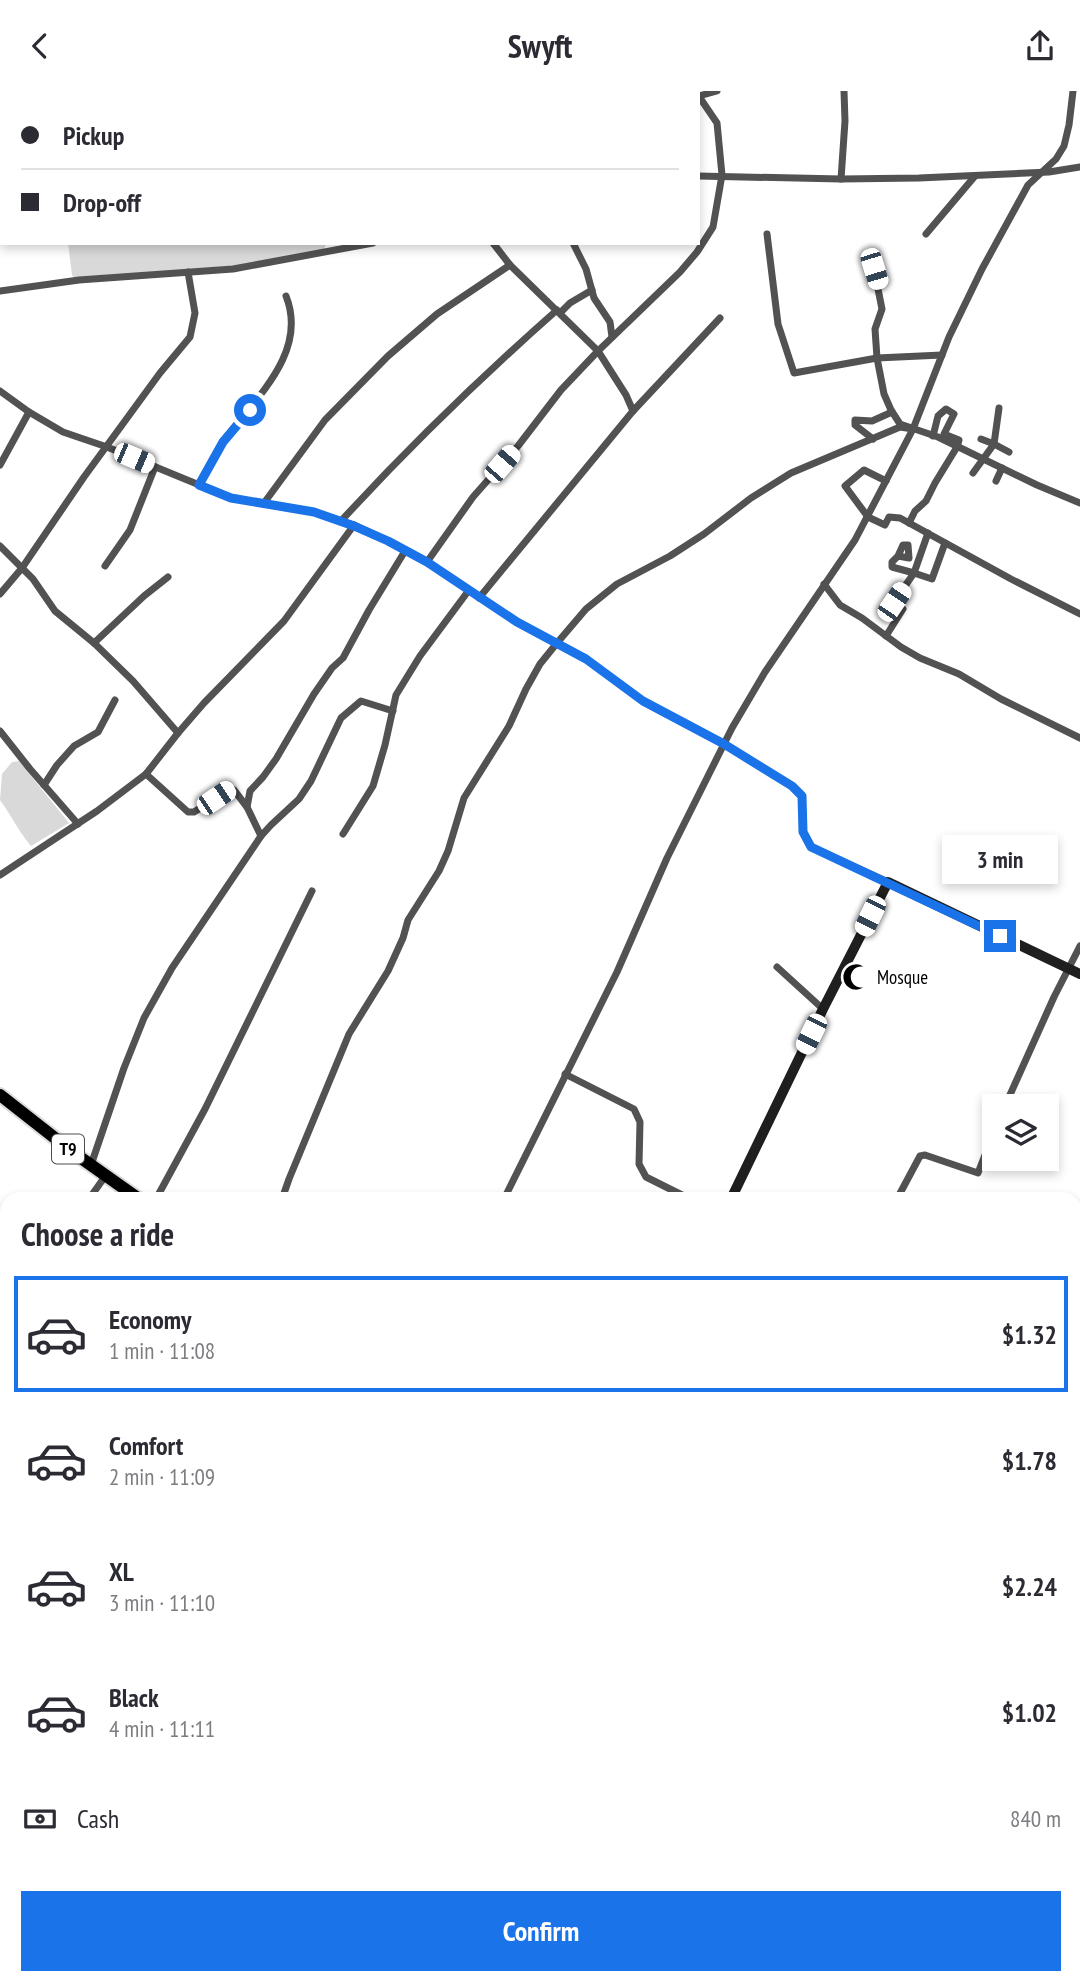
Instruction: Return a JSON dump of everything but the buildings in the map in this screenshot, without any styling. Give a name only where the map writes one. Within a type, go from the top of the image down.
[{"type":"highway","name":"T9","points":[[0,1095],[129,1192]]},
{"type":"street","points":[[841,179],[844,91]]},
{"type":"street","points":[[507,1192],[617,972],[667,858],[724,744],[765,671],[855,540],[913,429],[949,337],[995,243],[1028,185],[1056,159],[1064,146],[1073,91]]},
{"type":"street","points":[[427,562],[474,497],[561,390],[680,272],[713,227],[722,175],[717,123],[700,98]]},
{"type":"street","points":[[700,176],[841,179],[975,176],[1080,167]]},
{"type":"street","points":[[926,234],[975,176]]},
{"type":"street","points":[[767,234],[779,324],[794,373],[877,358],[942,355]]},
{"type":"street","points":[[0,291],[79,280],[233,269],[349,245]]},
{"type":"street","points":[[495,245],[510,265],[598,351],[633,411]]},
{"type":"street","points":[[574,245],[586,269],[594,298],[610,322],[612,337]]},
{"type":"street","points":[[264,503],[325,420],[388,356],[437,314],[510,265]]},
{"type":"street","points":[[874,269],[882,309],[875,329],[877,358],[884,392],[900,424],[933,436],[1080,503]]},
{"type":"street","points":[[0,594],[22,568],[160,373],[190,337],[195,313],[188,272]]},
{"type":"street","points":[[341,521],[399,458],[474,385],[558,312],[592,290]]},
{"type":"street","points":[[199,485],[223,442],[266,389],[284,358],[293,322],[286,296]]},
{"type":"street","points":[[479,598],[633,411],[720,318]]},
{"type":"street","points":[[0,391],[63,432],[107,447],[231,498],[314,512],[341,521],[427,562],[517,622],[586,659],[643,701],[724,744],[792,786],[802,796],[803,832],[811,847],[1080,974]]},
{"type":"street","points":[[973,473],[994,445],[999,408]]},
{"type":"street","points":[[909,523],[915,511],[926,501],[957,447],[958,440],[944,434],[954,414],[946,409],[938,416],[933,436]]},
{"type":"street","points":[[0,465],[29,412]]},
{"type":"street","points":[[873,439],[855,425],[855,420],[872,421],[892,412]]},
{"type":"street","points":[[284,1192],[349,1034],[388,971],[408,920],[439,871],[464,798],[509,726],[540,664],[557,643],[586,609],[617,584],[670,556],[791,473],[900,427],[913,429]]},
{"type":"street","points":[[981,439],[1009,452]]},
{"type":"street","points":[[105,566],[130,530],[155,467]]},
{"type":"street","points":[[996,481],[1002,468]]},
{"type":"street","points":[[886,481],[864,470],[845,486],[868,517],[885,525],[889,517],[900,518],[1080,614]]},
{"type":"street","points":[[0,875],[78,824],[146,774],[178,733],[284,621],[354,526]]},
{"type":"street","points":[[886,636],[903,609],[894,602],[914,573],[928,533]]},
{"type":"street","points":[[898,556],[892,562],[892,567],[932,579],[945,543]]},
{"type":"street","points":[[0,546],[33,579],[55,611],[94,643],[133,681],[178,733]]},
{"type":"street","points":[[247,807],[250,791],[276,759],[332,668],[343,658],[405,551]]},
{"type":"street","points":[[94,643],[168,576]]},
{"type":"street","points":[[824,584],[840,605],[901,647],[959,674],[1001,699],[1080,738]]},
{"type":"street","points":[[343,834],[373,786],[396,695],[420,656],[469,590]]},
{"type":"street","points":[[44,785],[74,746],[98,732],[115,700]]},
{"type":"street","points":[[92,1165],[124,1068],[144,1019],[172,968],[261,836],[299,799],[311,781],[341,718],[361,701],[393,711]]},
{"type":"street","points":[[0,731],[78,824]]},
{"type":"street","points":[[146,774],[187,812],[194,812],[230,789],[234,790],[247,807],[261,836]]},
{"type":"street","points":[[734,1192],[888,882]]},
{"type":"street","points":[[160,1192],[205,1109],[312,891]]},
{"type":"street","points":[[1010,1094],[1080,946]]},
{"type":"street","points":[[777,967],[823,1009]]},
{"type":"street","points":[[565,1074],[634,1109],[640,1122],[639,1164],[646,1177],[676,1192]]},
{"type":"street","points":[[901,1192],[919,1157],[925,1155],[978,1173],[982,1163]]},
{"type":"street","points":[[94,1192],[106,1175]]},
{"type":"shaded area","points":[[68,245],[326,245],[323,253],[233,269],[75,280]]},
{"type":"shaded area","points":[[19,761],[69,823],[31,846],[0,800],[2,774],[12,762]]},
{"type":"place","name":"Mosque","points":[[856,977]]},
{"type":"route","points":[[250,410],[223,442],[199,485],[231,498],[314,512],[388,541],[427,562],[494,608],[586,659],[643,701],[724,744],[792,786],[802,796],[803,832],[811,847],[1000,936]]}]
